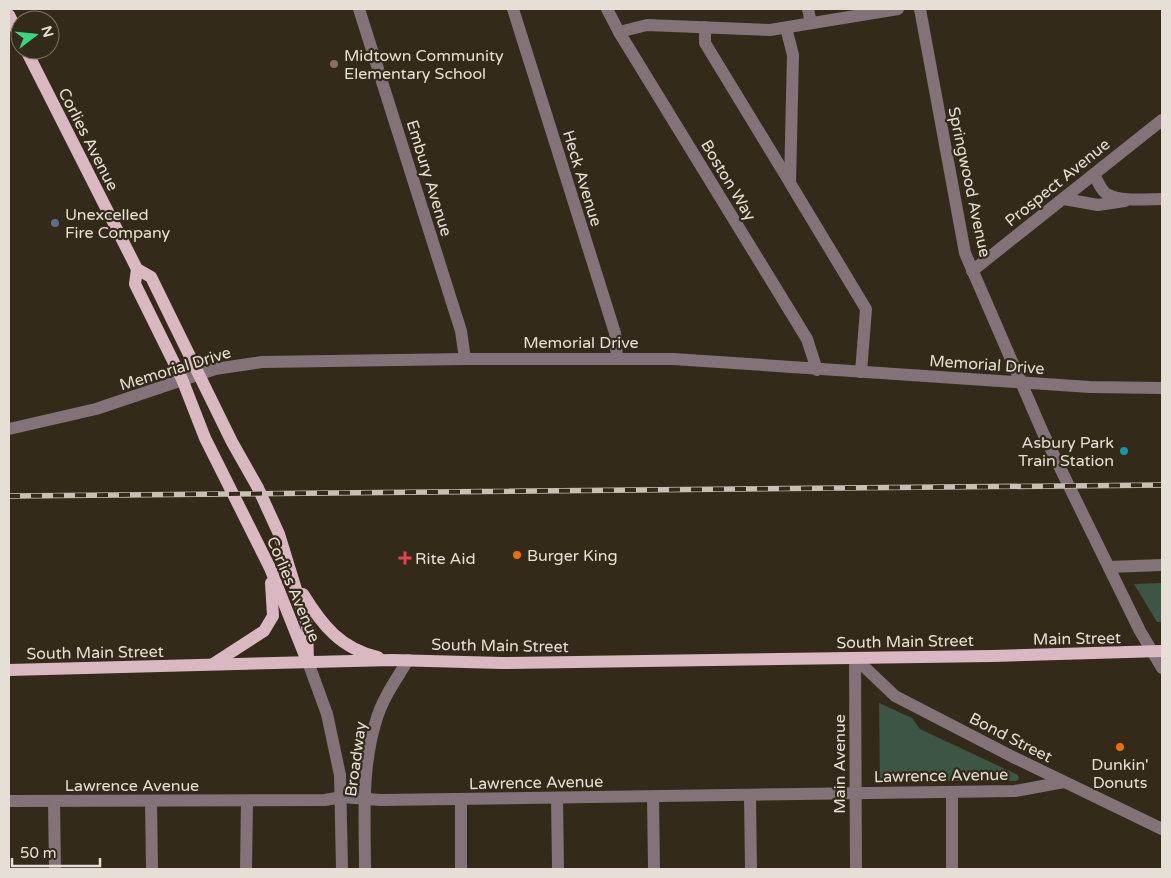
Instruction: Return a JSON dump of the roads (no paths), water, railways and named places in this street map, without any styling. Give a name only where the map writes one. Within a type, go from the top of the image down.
[{"type":"main road","name":"Corlies Avenue","points":[[31,60],[137,269],[151,277],[232,442],[258,488],[279,534],[295,581],[307,625],[308,662]]},
{"type":"main road","name":"Corlies Avenue","points":[[137,269],[135,284],[182,379],[205,438],[270,568],[308,662]]},
{"type":"main road","points":[[210,666],[264,631],[274,616],[270,568]]},
{"type":"main road","points":[[295,581],[326,629],[338,640],[372,656],[392,660]]},
{"type":"main road","name":"Main Street","points":[[992,656],[1158,651]]},
{"type":"main road","name":"South Main Street","points":[[9,670],[392,660],[502,663],[992,656]]},
{"type":"street","name":"Embury Avenue","points":[[359,9],[461,331],[465,358]]},
{"type":"street","name":"Heck Avenue","points":[[513,9],[615,332],[617,358]]},
{"type":"street","name":"Boston Way","points":[[607,9],[619,32],[807,340],[817,370]]},
{"type":"street","points":[[808,9],[811,23]]},
{"type":"street","points":[[619,32],[647,25],[749,31],[786,28],[898,9]]},
{"type":"street","name":"Springwood Avenue","points":[[920,9],[965,253],[1019,382],[1140,631],[1158,651],[1162,668]]},
{"type":"street","points":[[705,27],[705,43],[866,309],[861,372]]},
{"type":"street","points":[[786,28],[793,54],[790,183]]},
{"type":"street","name":"Prospect Avenue","points":[[972,270],[1162,120]]},
{"type":"street","points":[[1094,175],[1107,194],[1134,199]]},
{"type":"street","points":[[1064,199],[1098,205],[1134,199],[1162,199]]},
{"type":"street","name":"Memorial Drive","points":[[9,429],[96,409],[215,369],[262,362],[465,358],[673,359],[1019,382],[1162,388]]},
{"type":"street","points":[[1109,567],[1162,565]]},
{"type":"street","name":"Bond Street","points":[[855,658],[895,696],[1064,782],[1162,829]]},
{"type":"street","name":"Main Avenue","points":[[855,658],[856,869]]},
{"type":"street","name":"Broadway","points":[[365,869],[366,774],[376,721],[383,702],[408,660]]},
{"type":"street","name":"Broadway","points":[[308,662],[331,729],[342,797],[342,869]]},
{"type":"street","name":"Lawrence Avenue","points":[[9,801],[247,801],[325,800],[342,797],[365,800],[750,796],[1015,791],[1064,782]]},
{"type":"street","points":[[952,792],[952,869]]},
{"type":"street","points":[[750,796],[751,869]]},
{"type":"street","points":[[653,797],[654,869]]},
{"type":"street","points":[[557,798],[558,869]]},
{"type":"street","points":[[461,799],[461,869]]},
{"type":"street","points":[[151,801],[152,869]]},
{"type":"street","points":[[246,869],[247,801]]},
{"type":"street","points":[[54,802],[55,869]]},
{"type":"railway","points":[[9,496],[1162,485]]},
{"type":"place","name":"Midtown Community Elementary School","points":[[334,64]]},
{"type":"place","name":"Unexcelled Fire Company","points":[[55,223]]},
{"type":"place","name":"Asbury Park Train Station","points":[[1124,451]]},
{"type":"place","name":"Burger King","points":[[517,555]]},
{"type":"place","name":"Rite Aid","points":[[405,558]]},
{"type":"place","name":"Dunkin' Donuts","points":[[1120,747]]}]
